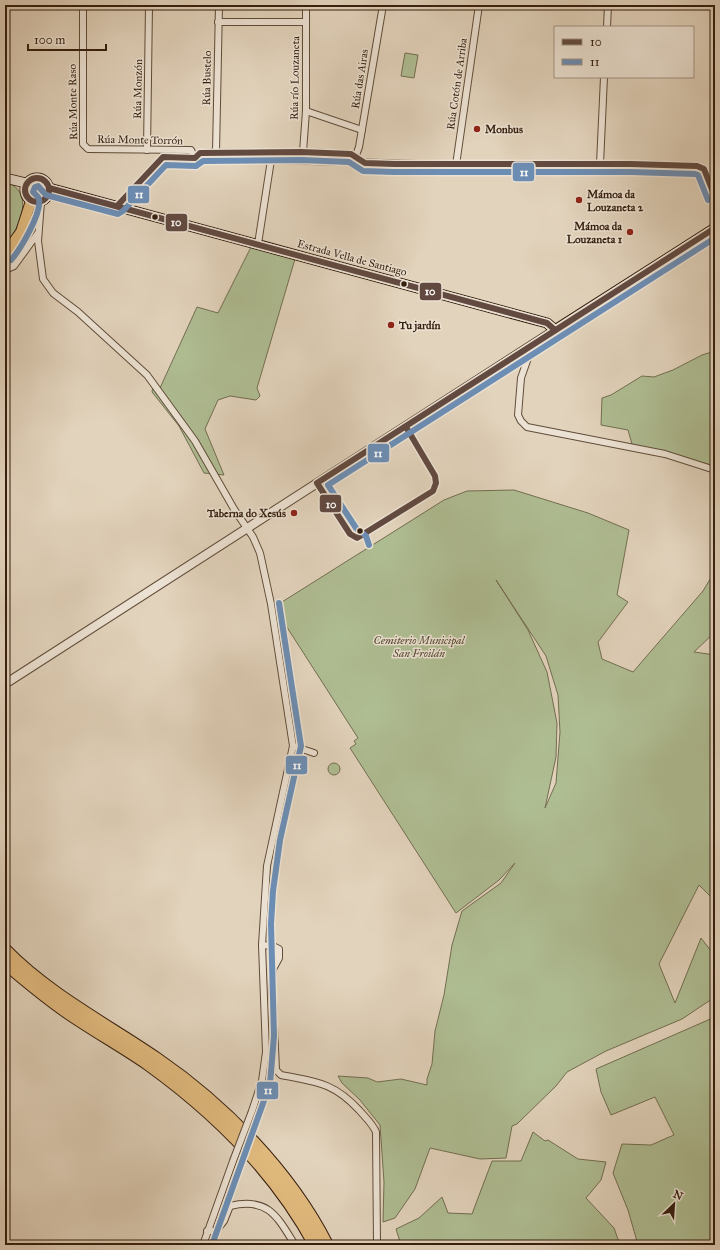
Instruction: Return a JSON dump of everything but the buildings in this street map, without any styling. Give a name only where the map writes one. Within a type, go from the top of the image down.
[{"type":"highway","points":[[5,254],[20,232],[36,201]]},
{"type":"highway","points":[[5,950],[35,978],[158,1060],[197,1089],[223,1112],[261,1152],[294,1193],[327,1245]]},
{"type":"highway","points":[[5,963],[66,1012],[147,1064],[189,1095],[214,1116],[272,1178],[304,1224],[315,1245]]},
{"type":"main road","name":"Estrada Vella de Santiago","points":[[5,178],[26,183],[30,179],[38,177],[44,180],[49,188],[547,323],[555,330]]},
{"type":"main road","points":[[26,183],[24,192],[36,201],[47,196],[49,188]]},
{"type":"main road","points":[[555,330],[715,228]]},
{"type":"street","name":"Rúa Monte Raso","points":[[83,5],[83,144],[88,149]]},
{"type":"street","name":"Rúa Monzón","points":[[147,150],[149,5]]},
{"type":"street","name":"Rúa Bustelo","points":[[216,152],[218,5]]},
{"type":"street","name":"Rúa río Louzaneta","points":[[303,152],[306,110],[306,5]]},
{"type":"street","name":"Rúa das Airas","points":[[355,156],[362,130],[383,5]]},
{"type":"street","name":"Rúa Cotón de Arriba","points":[[456,165],[479,5]]},
{"type":"street","points":[[607,26],[608,5]]},
{"type":"street","points":[[218,22],[306,22]]},
{"type":"street","points":[[600,164],[604,78]]},
{"type":"street","points":[[306,110],[362,130]]},
{"type":"street","name":"Rúa Monte Torrón","points":[[88,149],[191,150],[216,152]]},
{"type":"street","name":"Rúa Monte Torrón","points":[[191,150],[195,158],[200,153],[216,152],[303,152],[355,156]]},
{"type":"street","points":[[302,161],[297,157],[303,152]]},
{"type":"street","points":[[351,162],[355,156],[365,163]]},
{"type":"street","points":[[117,206],[164,157],[456,165],[600,164],[701,167],[715,197]]},
{"type":"street","points":[[258,244],[271,160]]},
{"type":"street","points":[[36,201],[40,269],[43,279],[53,293],[78,312],[147,375],[195,441],[234,509],[248,529],[260,553],[270,604],[293,746],[268,866],[262,944],[266,1052],[262,1081],[203,1245]]},
{"type":"street","points":[[5,270],[14,266],[38,233]]},
{"type":"street","points":[[5,684],[555,330]]},
{"type":"street","points":[[526,350],[528,358],[521,378],[518,415],[527,427],[665,454],[715,470]]},
{"type":"street","points":[[293,746],[314,753]]},
{"type":"street","points":[[262,944],[279,949],[279,958],[273,969],[272,982],[276,1070],[281,1075],[327,1085],[346,1096],[373,1125],[376,1132],[377,1245]]},
{"type":"street","points":[[207,1232],[216,1231],[224,1221],[230,1206],[243,1203],[266,1206],[282,1224],[295,1245]]},
{"type":"green space","points":[[405,53],[418,55],[414,78],[401,76]]},
{"type":"green space","points":[[5,182],[15,186],[23,201],[20,220],[16,230],[5,245]]},
{"type":"green space","points":[[251,247],[295,259],[257,388],[260,396],[256,400],[230,396],[218,400],[205,429],[224,475],[204,473],[179,426],[152,392],[153,385],[160,388],[197,307],[218,313]]},
{"type":"green space","points":[[715,351],[715,466],[632,444],[628,430],[601,425],[602,398],[611,395],[642,376],[654,377],[673,370],[702,355]]},
{"type":"green space","name":"Cemiterio Municipal San Froilán","points":[[514,490],[588,513],[629,530],[617,595],[628,602],[598,642],[602,659],[633,672],[703,591],[715,571],[715,632],[694,652],[715,655],[715,901],[699,885],[659,964],[675,1003],[701,938],[715,956],[715,997],[682,1019],[606,1051],[567,1072],[556,1086],[517,1124],[512,1126],[506,1158],[480,1159],[430,1148],[415,1189],[395,1218],[383,1222],[384,1182],[380,1125],[360,1100],[342,1083],[338,1076],[368,1078],[377,1082],[401,1079],[427,1085],[427,1079],[432,1064],[435,1031],[444,995],[452,945],[462,911],[501,883],[515,863],[499,880],[456,913],[350,748],[356,744],[354,741],[358,738],[274,607],[444,500],[467,491]],"holes":[[[496,580],[546,656],[558,695],[560,732],[556,783],[545,808],[556,757],[557,723],[547,672],[528,630]]]},
{"type":"green space","points":[[332,763],[336,763],[340,769],[336,775],[332,775],[328,771],[328,767]]},
{"type":"green space","points":[[715,1017],[715,1245],[638,1245],[628,1210],[613,1173],[622,1144],[651,1145],[674,1135],[655,1097],[611,1115],[601,1092],[596,1069]]},
{"type":"green space","points":[[533,1132],[545,1141],[548,1140],[578,1159],[606,1162],[601,1180],[586,1198],[614,1228],[620,1245],[401,1245],[396,1229],[419,1218],[442,1197],[448,1213],[472,1214],[492,1161],[521,1161]]},
{"type":"transit line","name":"10","points":[[117,206],[163,157],[195,158],[200,153],[301,152],[351,154],[365,163],[394,164],[631,164],[697,166],[704,169],[715,197]]},
{"type":"transit line","name":"11","points":[[11,260],[25,240],[37,213],[39,199],[33,192],[35,187],[38,186],[46,195],[118,214],[123,211],[166,165],[196,166],[203,161],[301,160],[349,162],[363,171],[394,172],[631,172],[695,174],[698,175],[708,200]]},
{"type":"transit line","name":"10","points":[[37,178],[46,181],[49,190],[46,199],[37,202],[28,199],[25,190],[28,181],[37,178]]},
{"type":"transit line","name":"10","points":[[49,188],[547,323],[555,330]]},
{"type":"transit line","name":"10","points":[[406,427],[435,476],[436,483],[433,491],[357,538],[350,534],[317,483],[715,228]]},
{"type":"transit line","name":"11","points":[[369,545],[366,536],[356,528],[328,485],[715,238]]},
{"type":"transit line","name":"11","points":[[212,1245],[270,1084],[274,1036],[271,924],[273,891],[280,840],[301,746],[279,603]]},
{"type":"place","name":"Monbus","points":[[477,129]]},
{"type":"place","name":"Mámoa da Louzaneta 2","points":[[579,200]]},
{"type":"place","name":"Mámoa da Louzaneta 1","points":[[630,232]]},
{"type":"place","name":"Tu jardín","points":[[391,325]]},
{"type":"place","name":"Taberna do Xesús","points":[[294,513]]}]
